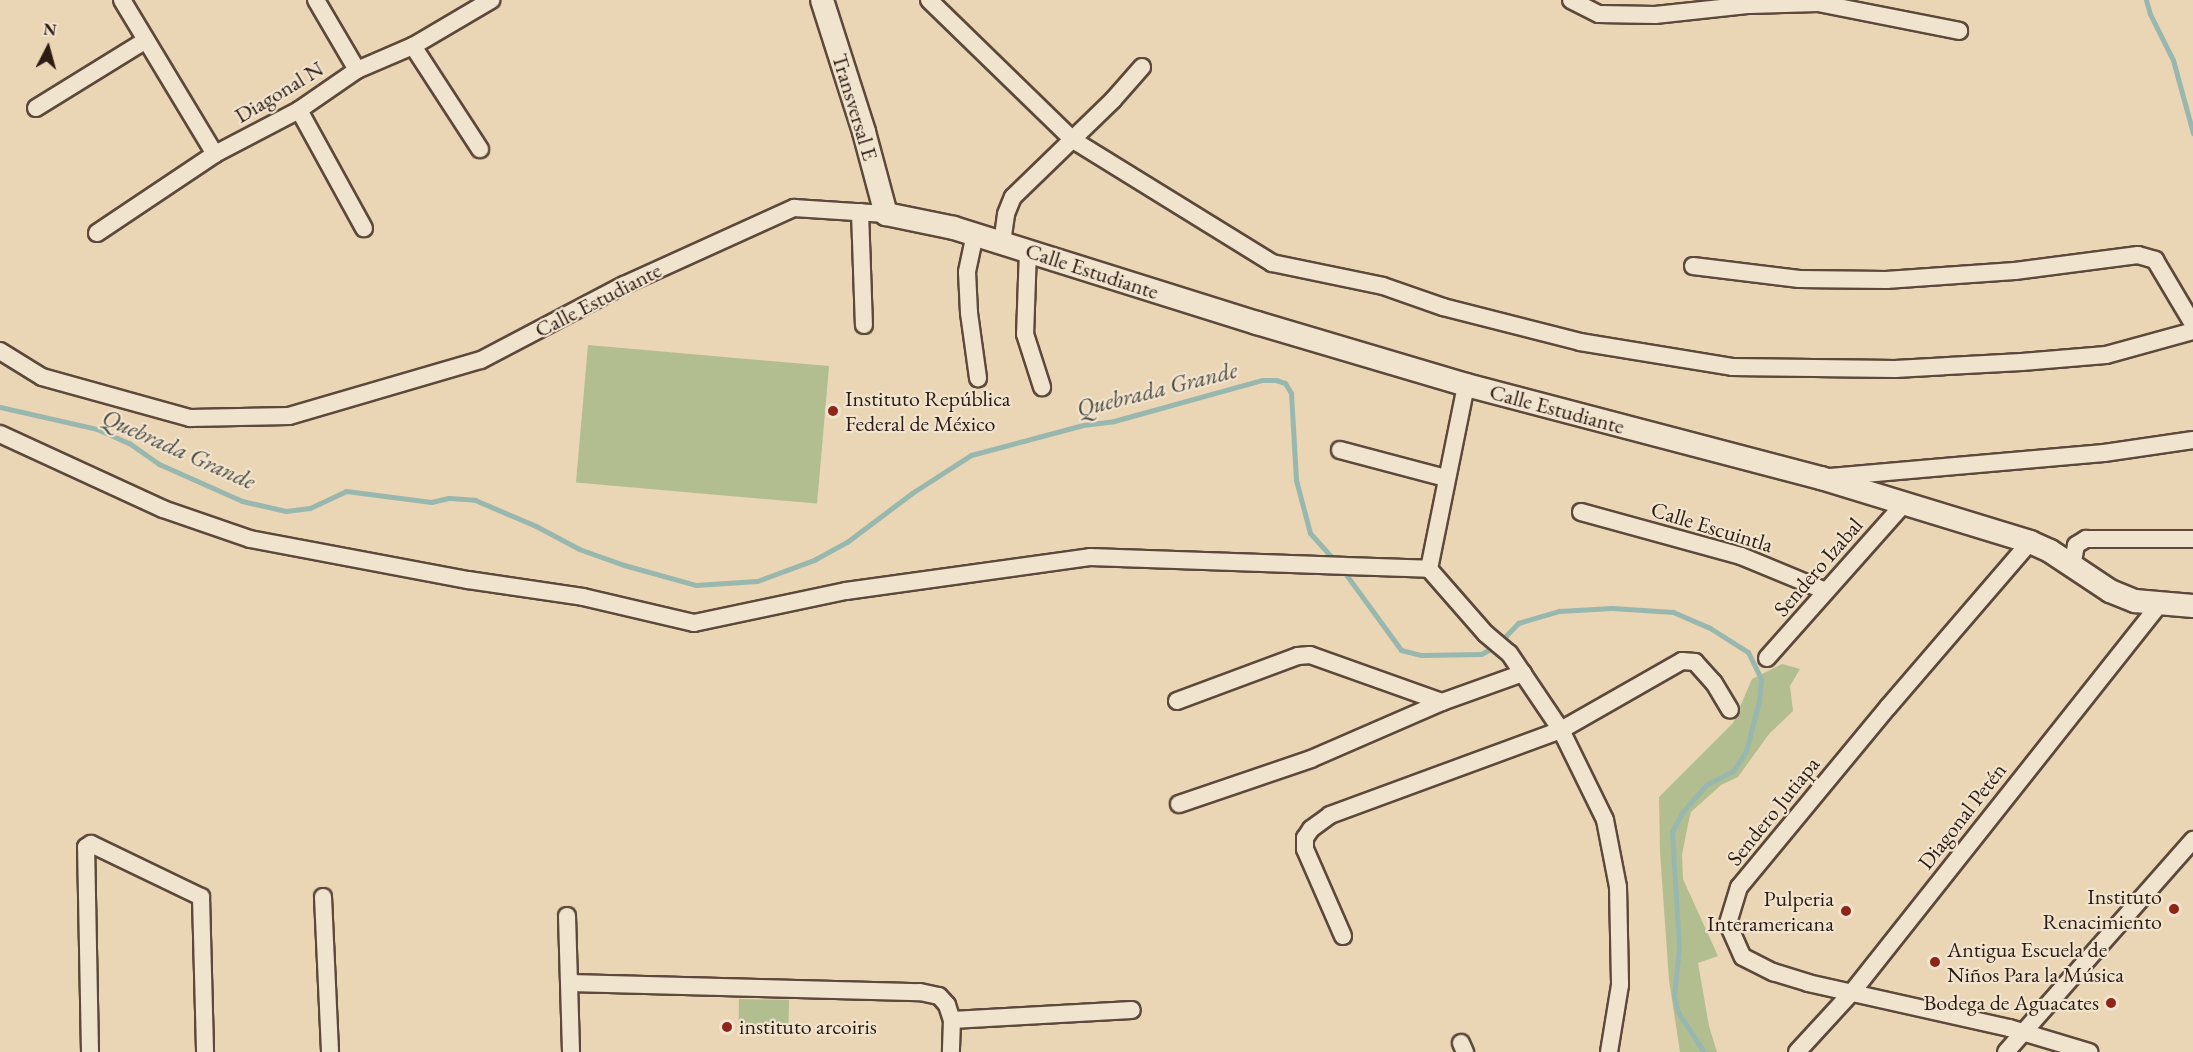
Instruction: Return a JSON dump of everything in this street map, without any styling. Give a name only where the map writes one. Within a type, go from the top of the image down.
[{"type":"street","points":[[122,0],[215,154]]},
{"type":"street","points":[[316,0],[357,70]]},
{"type":"street","name":"Diagonal N","points":[[97,234],[215,154],[299,110],[357,70],[413,46],[491,0]]},
{"type":"street","name":"Transversal E","points":[[822,0],[864,132],[886,214]]},
{"type":"street","points":[[929,0],[1073,140],[1272,263],[1383,286],[1443,306],[1580,342],[1732,368],[1894,369],[2106,355],[2193,331]]},
{"type":"street","points":[[1571,0],[1599,14],[1655,15],[1749,5],[1818,3],[1959,31]]},
{"type":"street","points":[[36,108],[146,40]]},
{"type":"street","points":[[413,46],[480,149]]},
{"type":"street","points":[[1002,243],[1006,214],[1013,197],[1073,140],[1142,67]]},
{"type":"street","points":[[299,110],[364,228]]},
{"type":"street","name":"Calle Estudiante","points":[[0,351],[42,377],[190,418],[290,416],[481,360],[624,285],[794,208],[886,214],[975,234],[1257,323],[1466,385],[1821,478],[1903,505],[2030,542],[2050,551],[2110,591],[2135,601],[2159,605],[2193,606]]},
{"type":"street","points":[[860,212],[864,325]]},
{"type":"street","points":[[975,234],[967,272],[969,313],[978,378]]},
{"type":"street","points":[[1028,250],[1025,334],[1042,387]]},
{"type":"street","points":[[1693,266],[1799,279],[1886,280],[2015,271],[2138,255],[2155,260],[2193,324]]},
{"type":"street","points":[[1429,569],[1466,385]]},
{"type":"street","points":[[0,434],[163,509],[250,539],[468,580],[583,597],[694,623],[846,591],[1090,556],[1429,569],[1486,634],[1509,653],[1562,730],[1605,820],[1618,887],[1620,985],[1609,1052]]},
{"type":"street","points":[[1821,478],[2104,453],[2193,440]]},
{"type":"street","points":[[1340,450],[1446,478]]},
{"type":"street","name":"Sendero Izabal","points":[[1767,658],[1903,505]]},
{"type":"street","name":"Calle Escuintla","points":[[1581,512],[1741,556],[1827,591]]},
{"type":"street","points":[[2072,566],[2076,545],[2086,539],[2193,538]]},
{"type":"street","name":"Sendero Jutiapa","points":[[2030,542],[1888,707],[1739,887],[1728,924],[1743,957],[1773,972],[1808,983],[1853,991],[2089,1052]]},
{"type":"street","name":"Diagonal Petén","points":[[1797,1052],[1853,991],[2159,605]]},
{"type":"street","points":[[1177,701],[1298,656],[1310,655],[1442,702]]},
{"type":"street","points":[[1343,936],[1305,849],[1305,838],[1311,829],[1330,815],[1562,730],[1682,661],[1695,662],[1714,683],[1730,710]]},
{"type":"street","points":[[1179,804],[1311,759],[1442,702],[1523,673]]},
{"type":"street","points":[[2006,1052],[2193,840]]},
{"type":"street","points":[[90,1052],[86,847],[92,844],[201,897],[205,1052]]},
{"type":"street","points":[[323,897],[330,1052]]},
{"type":"street","points":[[567,915],[571,1052]]},
{"type":"street","points":[[570,982],[920,992],[939,996],[947,1005],[952,1020],[951,1052]]},
{"type":"street","points":[[952,1020],[1132,1010]]},
{"type":"green space","points":[[588,345],[829,366],[817,504],[576,482]]},
{"type":"green space","points":[[1782,664],[1800,669],[1790,686],[1793,711],[1769,734],[1738,777],[1721,785],[1691,812],[1682,855],[1683,879],[1718,956],[1698,963],[1709,1026],[1717,1052],[1680,1052],[1669,980],[1660,852],[1659,797],[1733,723],[1752,679]]},
{"type":"green space","points":[[739,999],[789,1000],[788,1029],[738,1028]]},
{"type":"waterway","points":[[2146,0],[2150,14],[2173,60],[2193,133]]},
{"type":"waterway","name":"Quebrada Grande","points":[[0,407],[97,429],[129,443],[159,464],[242,501],[286,511],[310,508],[346,491],[431,502],[449,498],[475,500],[536,526],[579,549],[624,565],[696,585],[757,581],[814,560],[847,542],[912,493],[971,455],[1083,425],[1114,421],[1262,380],[1276,380],[1285,383],[1291,393],[1296,480],[1310,533],[1336,562]]},
{"type":"waterway","name":"Quebrada Grande","points":[[1342,569],[1401,650],[1421,655],[1481,654],[1496,646],[1518,623],[1559,611],[1612,608],[1673,612],[1710,628],[1748,652],[1761,679],[1759,701],[1746,751],[1733,771],[1706,785],[1682,813],[1672,832],[1679,947],[1674,996],[1678,1012],[1704,1052]]},
{"type":"place","name":"Instituto República Federal de México","points":[[833,411]]},
{"type":"place","name":"Instituto Renacimiento","points":[[2174,909]]},
{"type":"place","name":"Pulperia Interamericana","points":[[1846,911]]},
{"type":"place","name":"Antigua Escuela de Niños Para la Música","points":[[1935,962]]},
{"type":"place","name":"Bodega de Aguacates","points":[[2111,1003]]},
{"type":"place","name":"instituto arcoiris","points":[[727,1027]]}]
